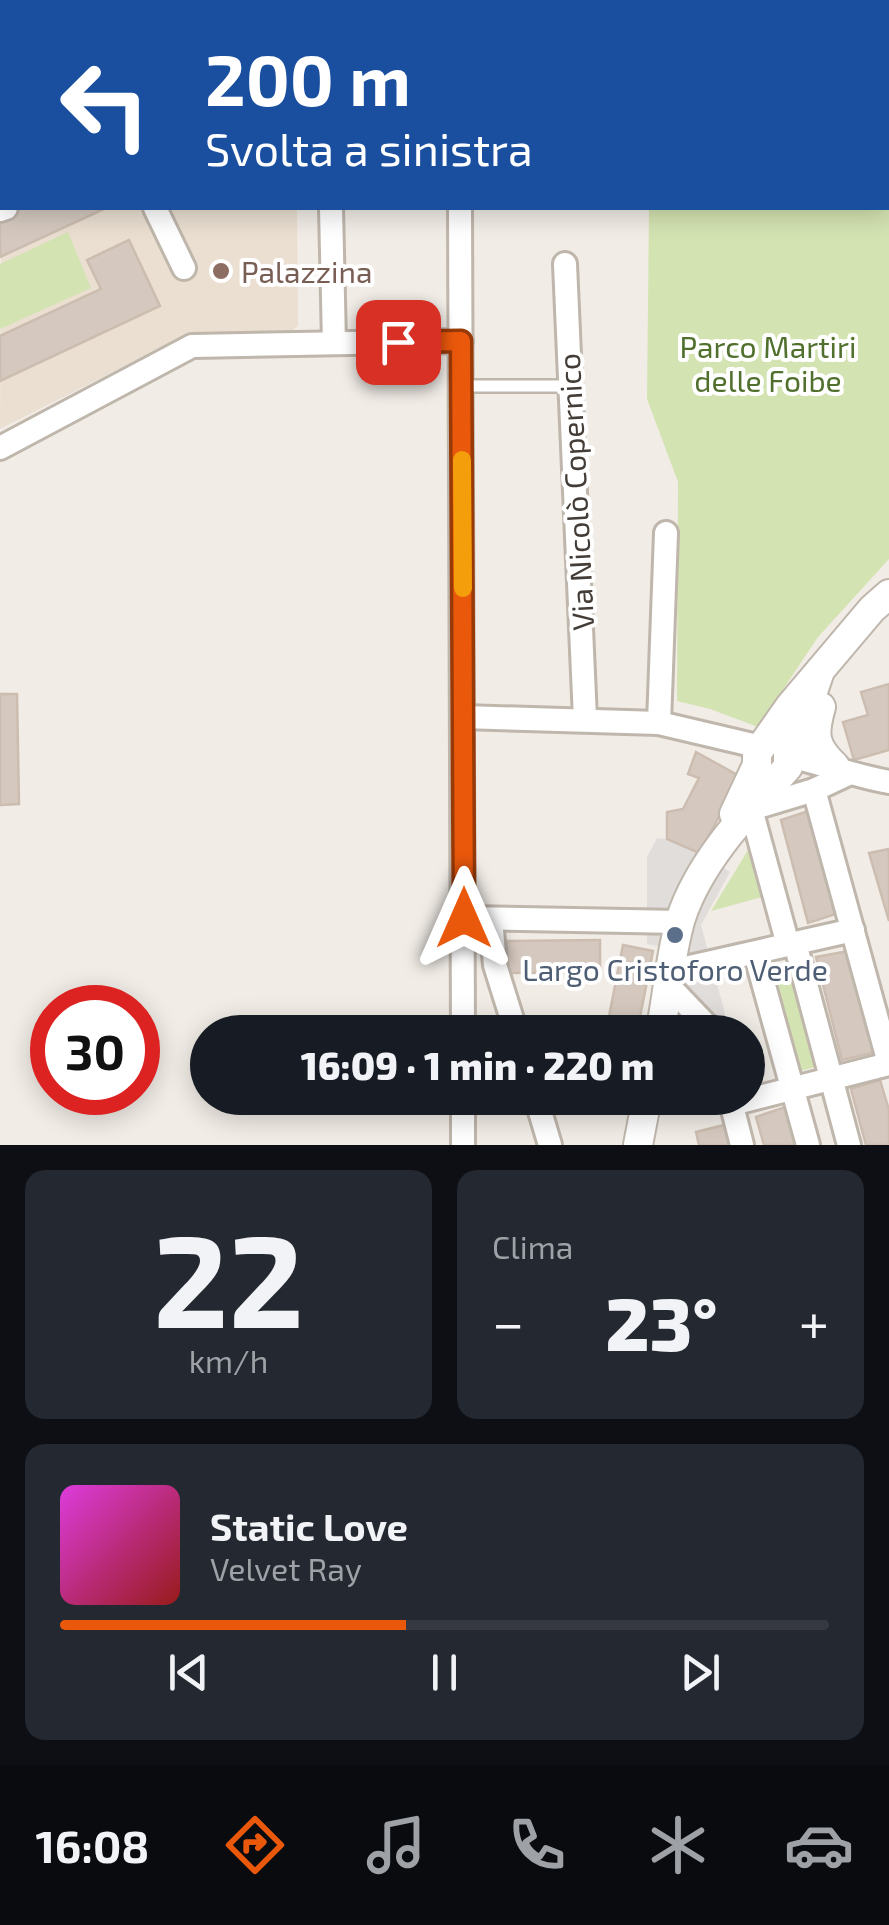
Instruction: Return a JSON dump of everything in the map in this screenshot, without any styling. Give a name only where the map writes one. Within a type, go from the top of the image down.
[{"type":"street","points":[[156,210],[184,268]]},
{"type":"street","points":[[332,210],[334,343]]},
{"type":"street","points":[[460,210],[463,1015]]},
{"type":"street","name":"Via Nicolò Copernico","points":[[565,264],[585,719]]},
{"type":"street","points":[[0,448],[192,346],[461,341]]},
{"type":"street","points":[[659,722],[666,533]]},
{"type":"street","points":[[716,852],[751,809],[790,706],[889,594]]},
{"type":"street","points":[[765,1094],[889,1063],[853,930],[833,778],[815,741],[821,706],[820,671]]},
{"type":"street","points":[[463,716],[659,722],[720,738],[833,778],[889,782]]},
{"type":"street","points":[[664,1015],[680,922],[692,890],[772,759]]},
{"type":"street","points":[[751,809],[833,778]]},
{"type":"street","points":[[751,809],[849,1145]]},
{"type":"street","points":[[464,918],[680,922]]},
{"type":"street","points":[[491,919],[495,965],[511,1015]]},
{"type":"street","points":[[671,979],[754,952],[853,930]]},
{"type":"street","points":[[754,952],[808,1145]]},
{"type":"street","points":[[671,979],[700,1015]]},
{"type":"street","points":[[463,1115],[463,1145]]},
{"type":"street","points":[[541,1115],[550,1145]]},
{"type":"street","points":[[638,1145],[644,1115]]},
{"type":"street","points":[[734,1115],[742,1145]]},
{"type":"lane","points":[[461,386],[570,386]]},
{"type":"shaded area","points":[[1,210],[297,210],[298,326],[290,332],[190,333],[0,429]]},
{"type":"shaded area","name":"Largo Cristoforo Verde","points":[[657,838],[667,839],[730,872],[701,925],[725,1015],[649,1015],[662,947],[647,944],[647,857]]},
{"type":"green space","name":"Parco Martiri delle Foibe","points":[[649,210],[889,210],[889,559],[818,637],[758,727],[677,701],[678,482],[647,399]]},
{"type":"green space","points":[[68,232],[91,288],[0,329],[0,264]]},
{"type":"green space","points":[[754,840],[766,896],[711,911]]},
{"type":"green space","points":[[790,963],[819,1066],[797,1072],[768,969]]},
{"type":"building","points":[[13,210],[102,210],[0,257],[0,216]]},
{"type":"building","points":[[129,240],[160,306],[0,381],[0,336],[101,289],[87,260]]},
{"type":"building","points":[[889,684],[889,750],[854,760],[843,722],[868,715],[861,692]]},
{"type":"building","points":[[0,694],[17,694],[19,804],[0,805]]},
{"type":"building","points":[[696,752],[741,777],[699,853],[667,839],[667,812],[683,809],[699,778],[688,774]]},
{"type":"building","points":[[811,810],[839,913],[808,923],[781,820]]},
{"type":"building","points":[[889,849],[889,921],[869,853]]},
{"type":"building","points":[[600,940],[600,972],[507,973],[507,941]]},
{"type":"building","points":[[623,945],[653,951],[640,1015],[609,1015]]},
{"type":"building","points":[[849,951],[876,1052],[842,1060],[816,957]]},
{"type":"building","points":[[880,1080],[889,1110],[889,1145],[866,1145],[851,1089]]},
{"type":"building","points":[[788,1106],[799,1145],[764,1145],[756,1117]]},
{"type":"building","points":[[728,1124],[734,1145],[699,1145],[696,1132]]},
{"type":"slow traffic","points":[[462,460],[463,588]]},
{"type":"place","name":"Palazzina","points":[[221,271]]},
{"type":"place","name":"Largo Cristoforo Verde","points":[[675,935]]},
{"type":"route","points":[[398,342],[461,341],[464,918]]}]
